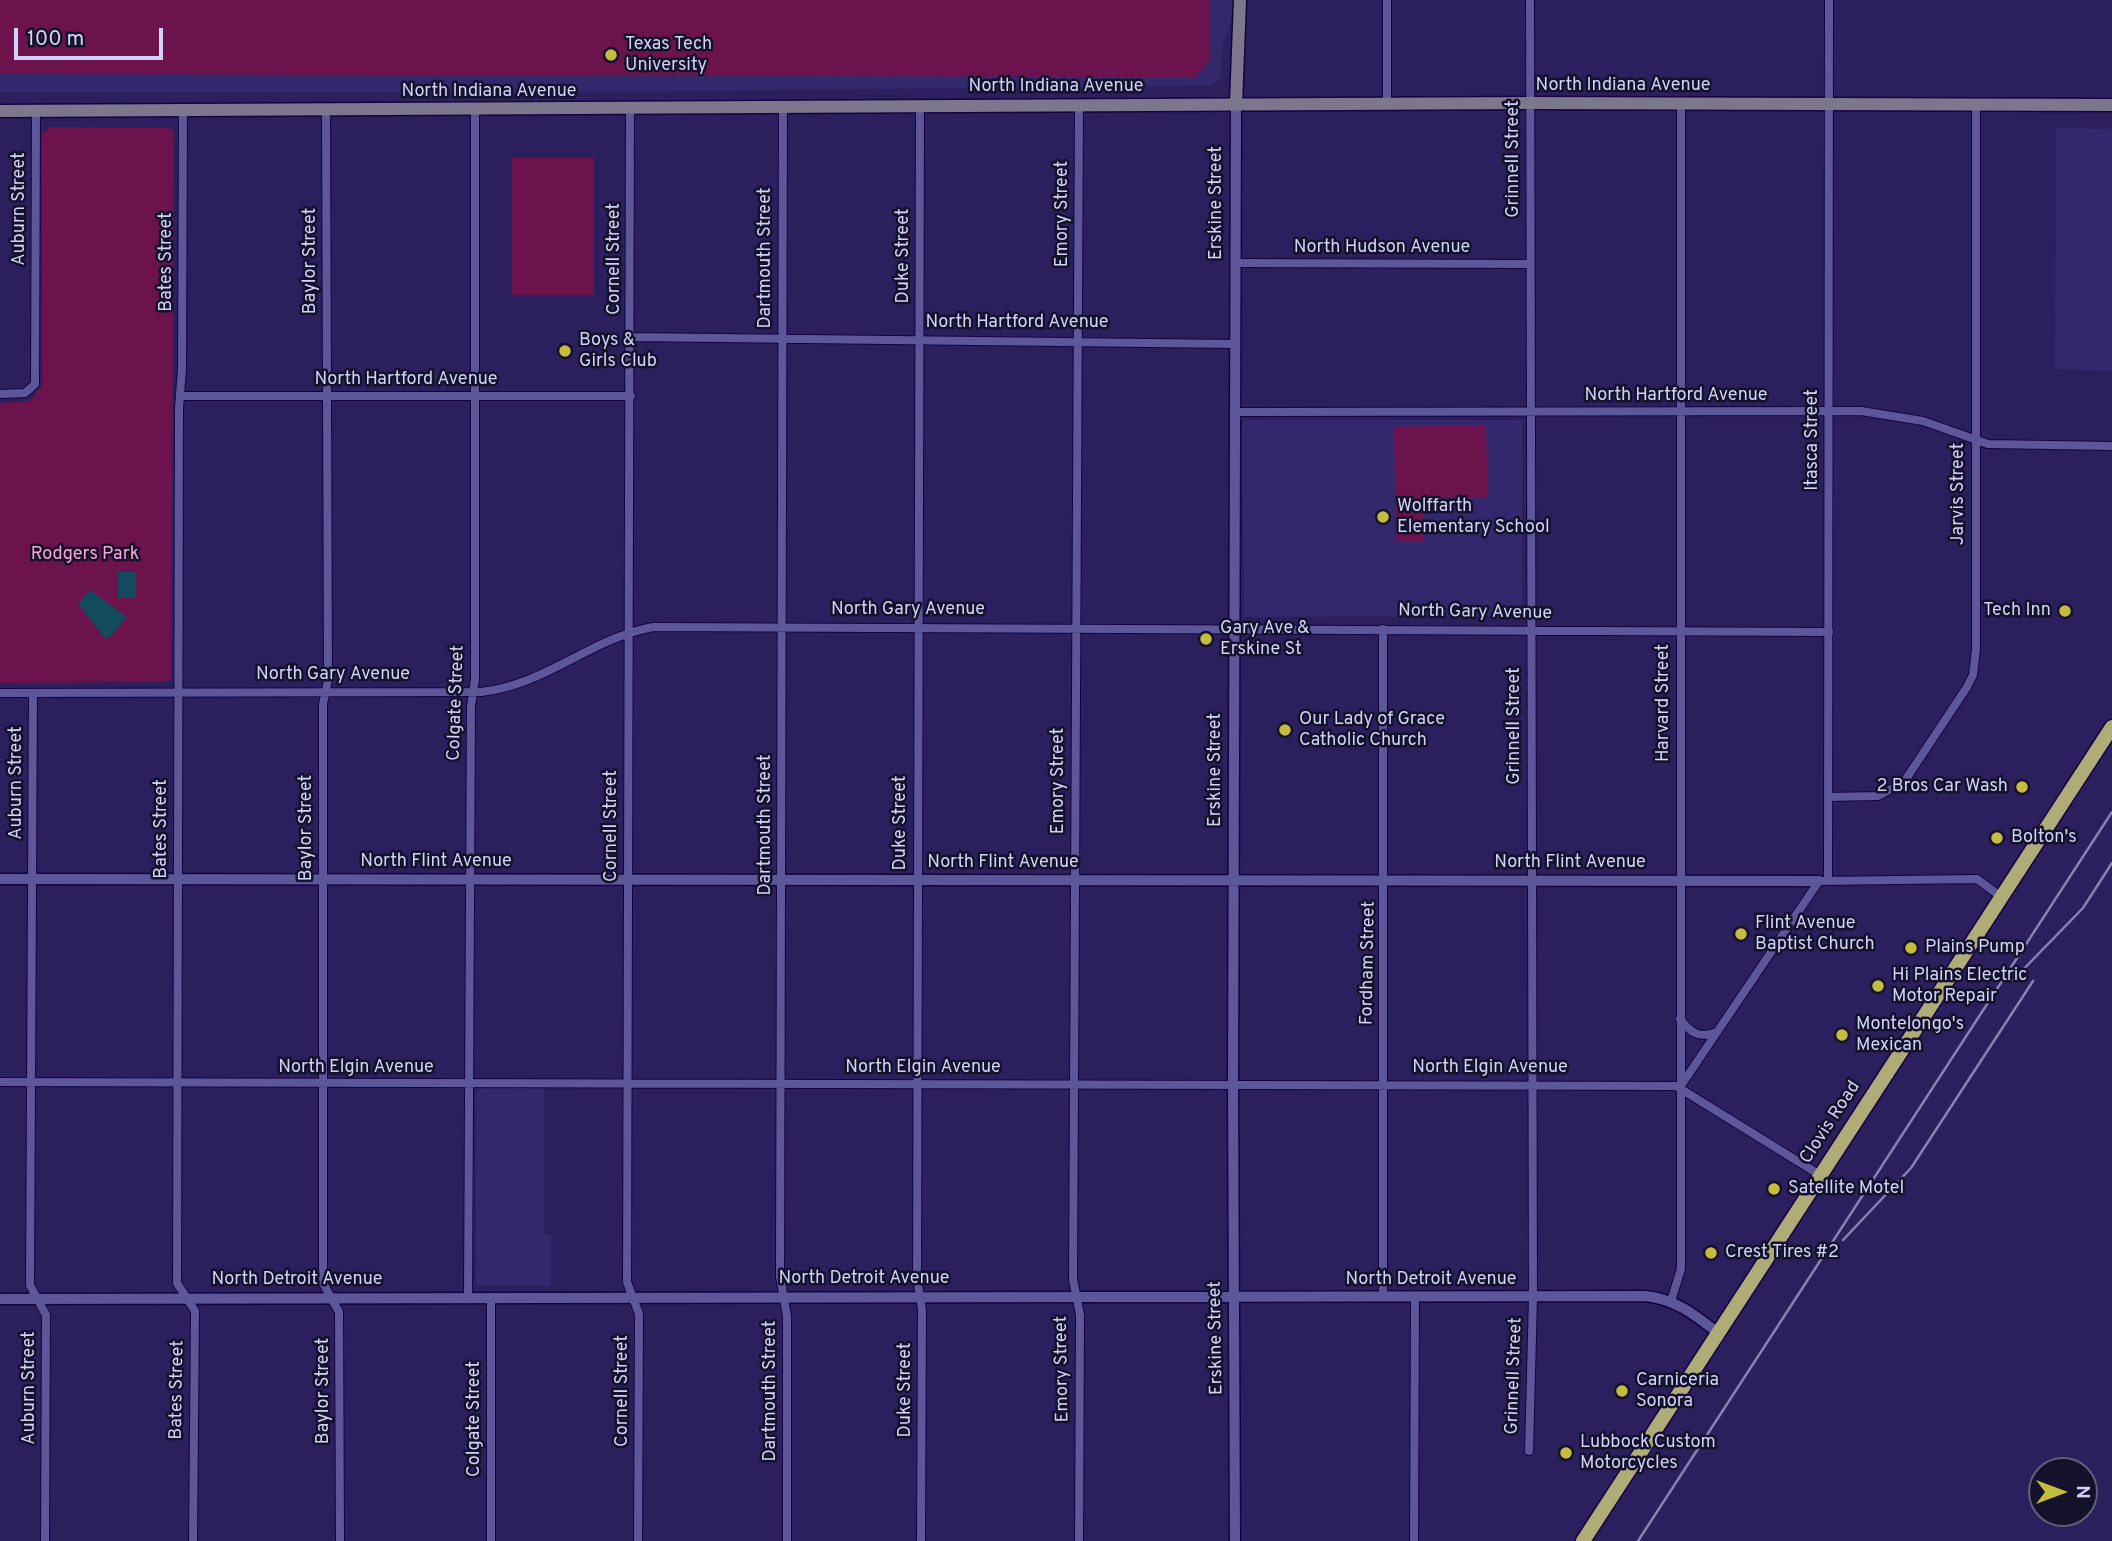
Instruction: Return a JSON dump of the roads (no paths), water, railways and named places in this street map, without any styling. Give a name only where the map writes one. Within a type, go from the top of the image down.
[{"type":"highway","name":"Clovis Road","points":[[1583,1541],[2000,895],[2112,727]]},
{"type":"main road","name":"Erskine Street","points":[[1236,104],[1240,0]]},
{"type":"main road","name":"North Indiana Avenue","points":[[0,111],[1387,103],[2112,105]]},
{"type":"street","points":[[1387,0],[1387,103]]},
{"type":"street","name":"Grinnell Street","points":[[1529,1451],[1533,1297],[1530,0]]},
{"type":"street","name":"Itasca Street","points":[[1823,881],[1828,797],[1829,0]]},
{"type":"street","name":"Harvard Street","points":[[1671,1301],[1681,1269],[1681,103]]},
{"type":"street","name":"Erskine Street","points":[[1235,1541],[1233,880],[1236,104]]},
{"type":"street","name":"Duke Street","points":[[920,105],[916,1084],[922,1541]]},
{"type":"street","name":"Emory Street","points":[[1079,105],[1074,628],[1073,1279],[1080,1315],[1079,1541]]},
{"type":"street","name":"Jarvis Street","points":[[1828,797],[1878,796],[1904,782],[1973,675],[1976,106]]},
{"type":"street","name":"Dartmouth Street","points":[[783,108],[780,1277],[787,1316],[787,1541]]},
{"type":"street","name":"Cornell Street","points":[[630,109],[627,1282],[639,1314],[638,1541]]},
{"type":"street","name":"Colgate Street","points":[[468,1297],[475,110]]},
{"type":"street","name":"Auburn Street","points":[[0,394],[31,390],[35,380],[36,111]]},
{"type":"street","name":"Bates Street","points":[[183,111],[177,1283],[195,1311],[193,1541]]},
{"type":"street","name":"Baylor Street","points":[[327,111],[328,680],[325,693],[323,880],[323,1283],[339,1312],[340,1541]]},
{"type":"street","name":"North Hudson Avenue","points":[[1235,263],[1530,264]]},
{"type":"street","name":"North Hartford Avenue","points":[[631,337],[920,338],[1235,344]]},
{"type":"street","name":"North Hartford Avenue","points":[[180,396],[631,396]]},
{"type":"street","name":"North Hartford Avenue","points":[[1235,412],[1829,411],[1892,414],[1923,421],[1988,444],[2112,446]]},
{"type":"street","name":"North Gary Avenue","points":[[0,693],[473,692],[533,680],[605,642],[653,627],[1829,632]]},
{"type":"street","name":"Fordham Street","points":[[1383,629],[1383,1297]]},
{"type":"street","name":"Auburn Street","points":[[33,693],[30,1285],[46,1315],[45,1541]]},
{"type":"street","name":"North Flint Avenue","points":[[0,879],[1978,879],[2000,895]]},
{"type":"street","points":[[1820,1175],[1681,1087],[1823,881]]},
{"type":"street","points":[[1680,1019],[1693,1033],[1706,1035],[1717,1032]]},
{"type":"street","name":"North Elgin Avenue","points":[[0,1082],[1532,1084],[1681,1087]]},
{"type":"street","name":"North Detroit Avenue","points":[[0,1299],[1645,1296],[1685,1307],[1717,1334]]},
{"type":"street","name":"Colgate Street","points":[[491,1297],[491,1541]]},
{"type":"street","points":[[1414,1541],[1415,1297]]},
{"type":"water","points":[[118,572],[136,572],[136,598],[118,598]]},
{"type":"water","points":[[90,590],[127,617],[109,638],[105,638],[78,604]]},
{"type":"railway","points":[[1638,1541],[2112,812]]},
{"type":"railway","points":[[2013,980],[2083,908],[2112,863]]},
{"type":"railway","points":[[1843,1240],[1911,1168],[2033,981]]},
{"type":"place","name":"Texas Tech University","points":[[611,55]]},
{"type":"place","name":"Boys & Girls Club","points":[[565,351]]},
{"type":"place","name":"Wolffarth Elementary School","points":[[1383,517]]},
{"type":"place","name":"Tech Inn","points":[[2065,611]]},
{"type":"place","name":"Gary Ave & Erskine St","points":[[1206,639]]},
{"type":"place","name":"Our Lady of Grace Catholic Church","points":[[1285,730]]},
{"type":"place","name":"2 Bros Car Wash","points":[[2022,787]]},
{"type":"place","name":"Bolton's","points":[[1997,838]]},
{"type":"place","name":"Flint Avenue Baptist Church","points":[[1741,934]]},
{"type":"place","name":"Plains Pump","points":[[1911,948]]},
{"type":"place","name":"Hi Plains Electric Motor Repair","points":[[1878,986]]},
{"type":"place","name":"Montelongo's Mexican","points":[[1842,1035]]},
{"type":"place","name":"Satellite Motel","points":[[1774,1189]]},
{"type":"place","name":"Crest Tires #2","points":[[1711,1253]]},
{"type":"place","name":"Carniceria Sonora","points":[[1622,1391]]},
{"type":"place","name":"Lubbock Custom Motorcycles","points":[[1566,1453]]},
{"type":"park label","name":"Rodgers Park","points":[[85,555]]}]
